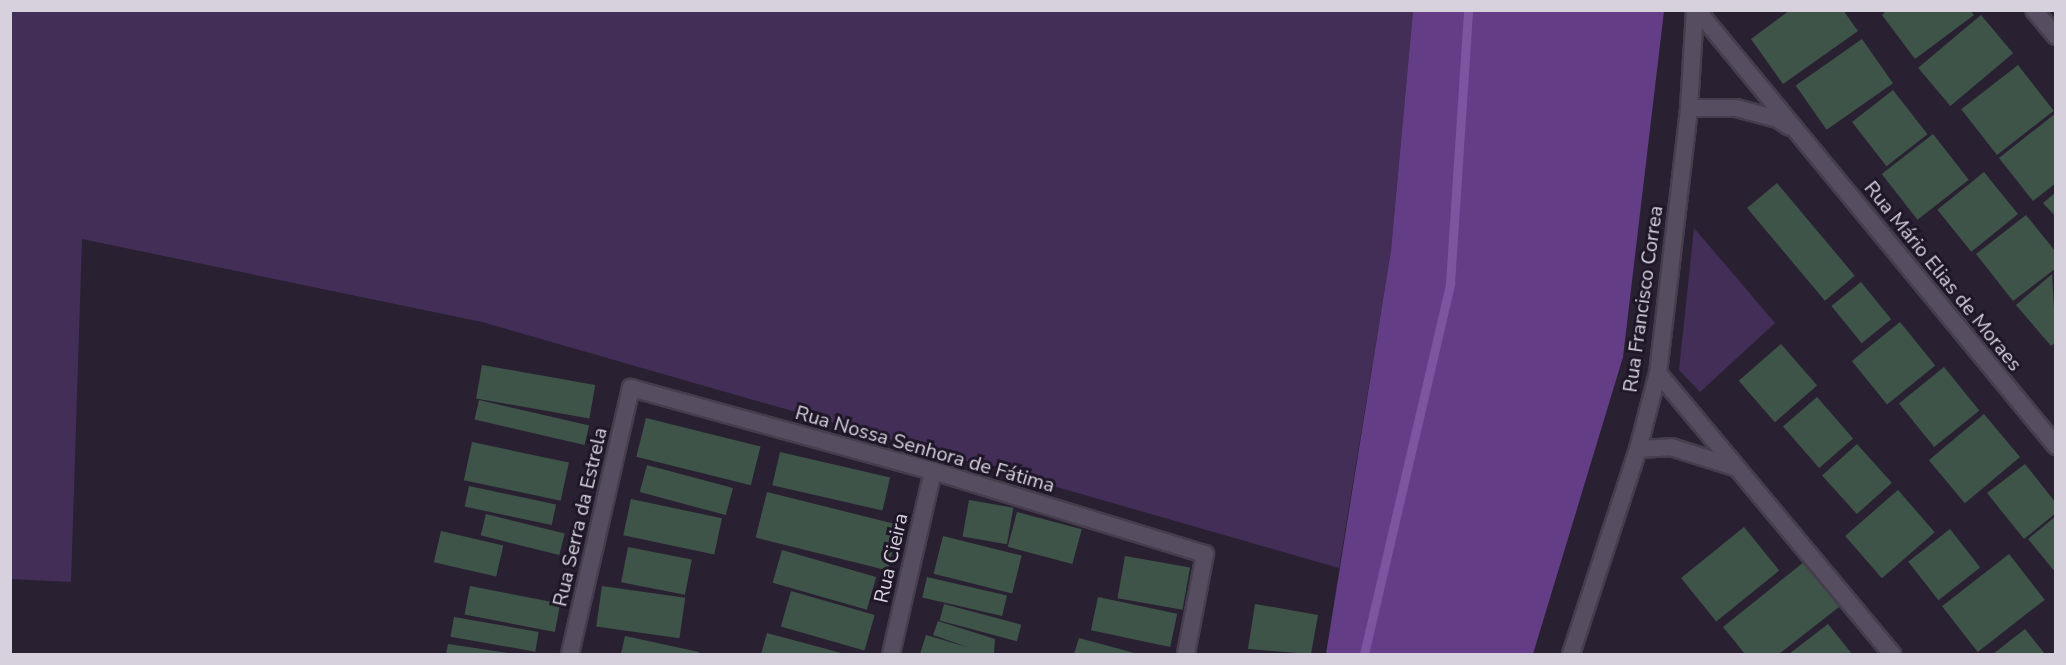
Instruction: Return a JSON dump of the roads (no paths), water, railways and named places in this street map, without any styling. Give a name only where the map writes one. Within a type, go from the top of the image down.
[{"type":"street","name":"Rua Francisco Correa","points":[[1571,654],[1638,449],[1658,373],[1689,108],[1696,10]]},
{"type":"street","name":"Rua Mário Elias de Moraes","points":[[1696,10],[2055,446]]},
{"type":"street","points":[[2034,10],[2055,36]]},
{"type":"street","name":"Rua Mário Elias de Moraes","points":[[1689,108],[1736,108],[1778,119],[1798,133]]},
{"type":"street","points":[[1658,373],[1892,654]]},
{"type":"street","name":"Rua Nossa Senhora de Fátima","points":[[631,388],[933,471],[1205,554],[1186,654]]},
{"type":"street","name":"Rua Serra da Estrela","points":[[570,654],[631,388]]},
{"type":"street","points":[[1638,449],[1671,447],[1738,469]]},
{"type":"street","name":"Rua Cieira","points":[[891,654],[933,471]]},
{"type":"waterway","points":[[1364,654],[1450,283],[1468,10]]}]
